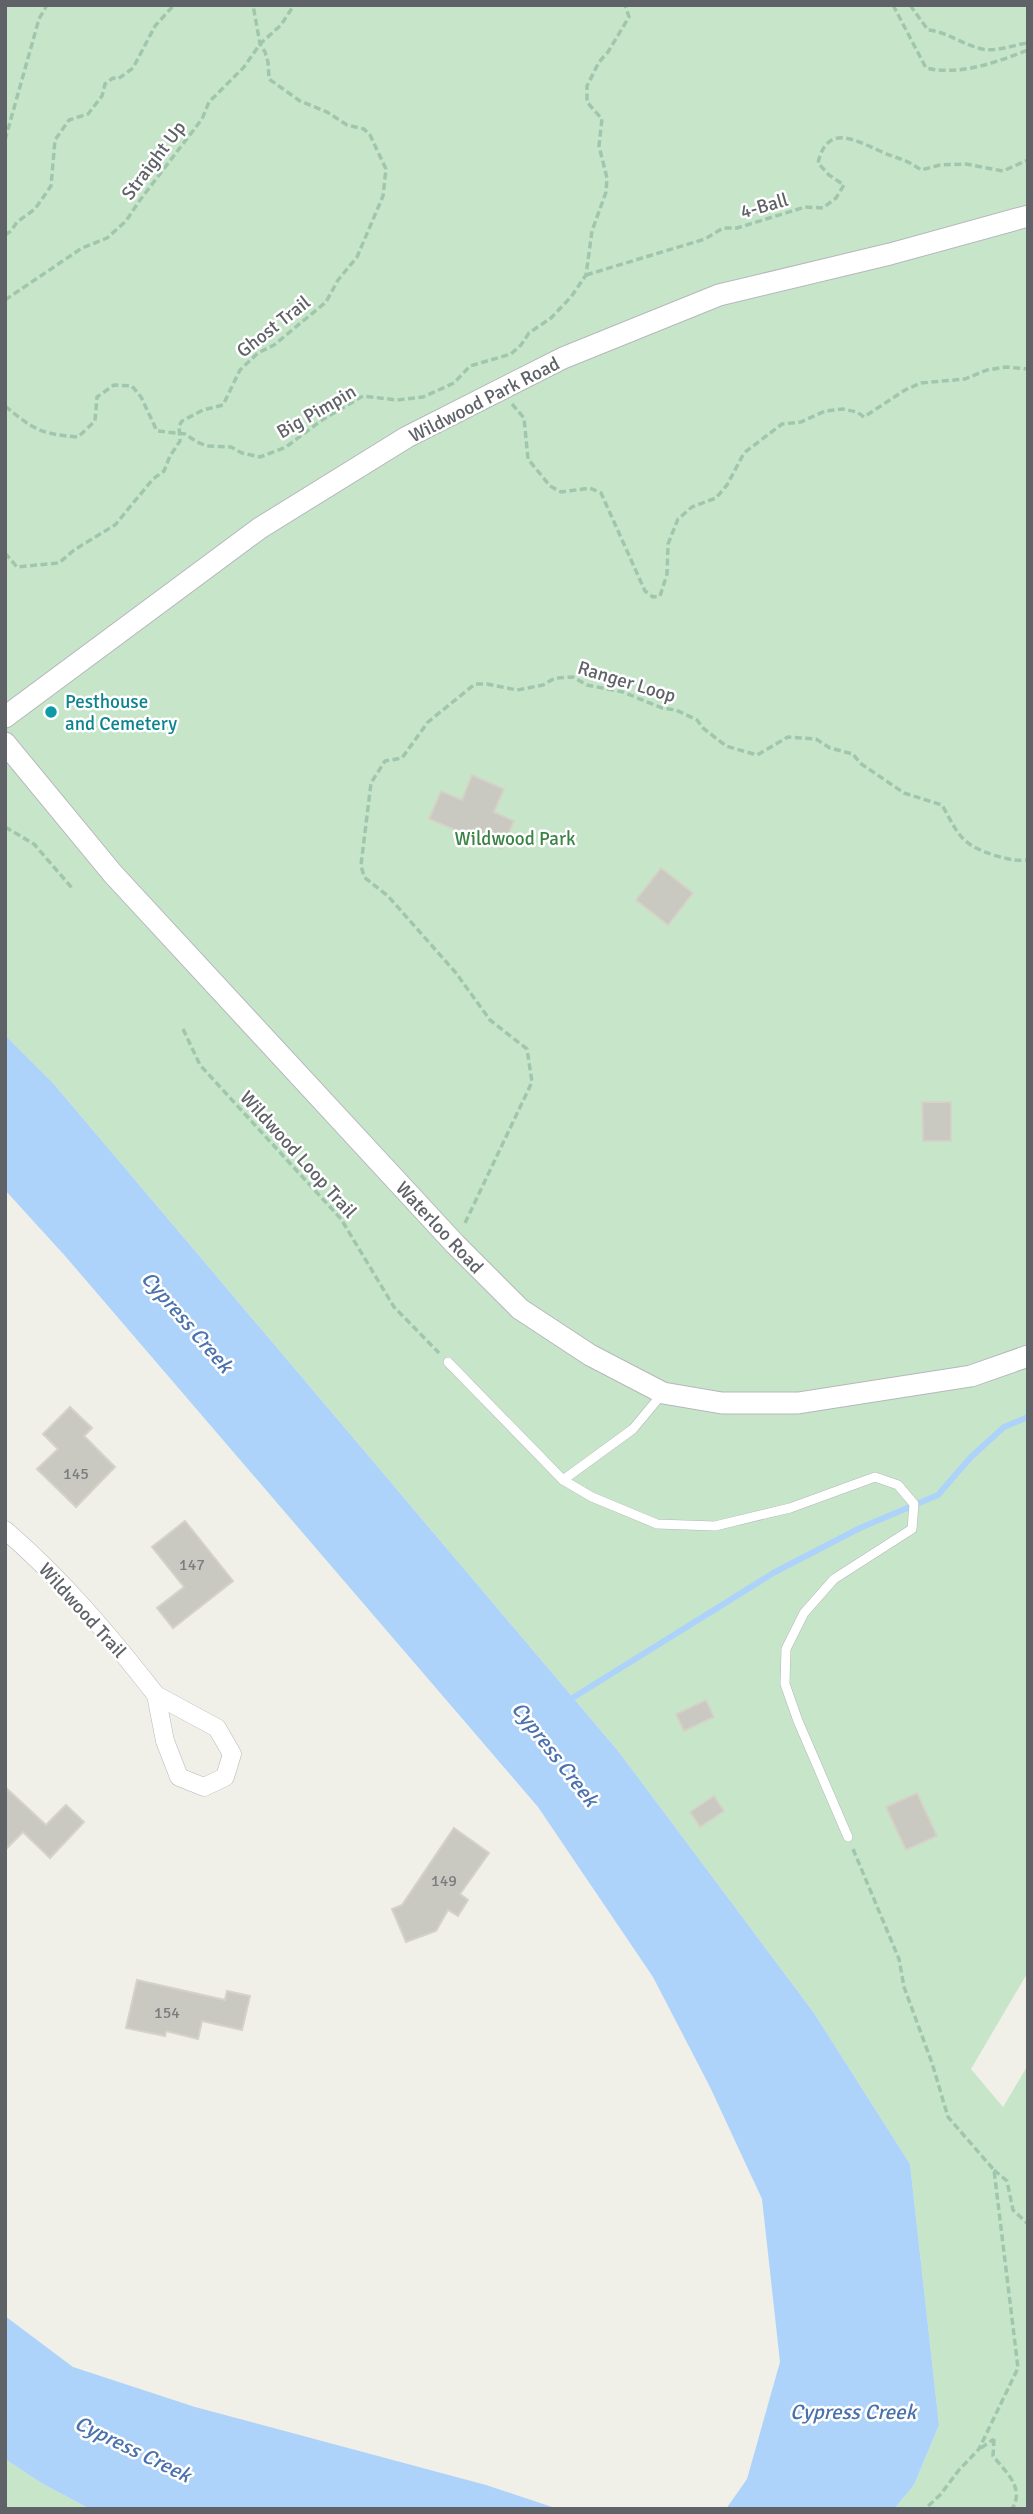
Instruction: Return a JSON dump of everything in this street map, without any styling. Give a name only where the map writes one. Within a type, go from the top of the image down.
[{"type":"street","name":"Wildwood Park Road","points":[[5,717],[260,528],[407,437],[563,358],[719,295],[890,254],[1028,216]]},
{"type":"street","name":"Waterloo Road","points":[[5,743],[113,874],[455,1244],[520,1309],[590,1355],[663,1393],[722,1403],[798,1403],[971,1376],[1028,1356]]},
{"type":"street","name":"Wildwood Trail","points":[[5,1530],[32,1554],[115,1641],[156,1695]]},
{"type":"street","points":[[156,1695],[217,1728],[232,1754],[225,1777],[204,1787],[179,1777],[165,1741],[156,1695]]},
{"type":"lane","points":[[447,1362],[563,1480],[592,1497],[657,1524],[715,1525],[790,1508],[875,1477],[898,1485],[914,1504],[912,1529],[834,1579],[804,1613],[786,1649],[785,1684],[798,1721],[848,1836]]},
{"type":"lane","points":[[563,1480],[633,1429],[663,1393]]},
{"type":"path","points":[[5,140],[39,19],[47,5]]},
{"type":"path","points":[[5,235],[35,209],[51,187],[55,140],[69,120],[88,114],[102,96],[105,84],[113,78],[118,79],[133,68],[155,26],[174,5]]},
{"type":"path","name":"Ghost Trail","points":[[5,553],[17,567],[59,563],[74,550],[115,525],[153,479],[164,471],[180,441],[182,421],[203,410],[223,405],[240,370],[258,353],[274,345],[326,302],[357,257],[383,196],[386,169],[370,135],[364,129],[347,125],[327,112],[300,102],[270,79],[253,5]]},
{"type":"path","name":"Straight Up","points":[[5,300],[82,248],[107,238],[126,221],[139,200],[202,119],[209,102],[244,67],[260,44],[281,25],[294,5]]},
{"type":"path","name":"Big Pimpin","points":[[5,406],[40,432],[78,437],[95,421],[97,397],[114,385],[132,386],[141,397],[157,431],[179,433],[207,446],[231,447],[260,457],[286,447],[322,420],[363,396],[397,400],[423,397],[454,383],[470,366],[480,361],[502,358],[521,345],[537,326],[551,318],[571,297],[586,275],[592,231],[606,192],[607,177],[599,146],[602,119],[587,102],[587,86],[629,17],[625,5]]},
{"type":"path","points":[[893,5],[926,68],[953,71],[1002,60],[1028,50]]},
{"type":"path","points":[[911,5],[928,30],[951,35],[980,49],[999,50],[1028,43]]},
{"type":"path","name":"4-Ball","points":[[586,275],[705,239],[723,228],[737,228],[805,207],[823,208],[836,198],[844,185],[818,163],[821,149],[827,142],[836,139],[849,137],[882,153],[907,160],[921,170],[940,165],[966,164],[1003,171],[1028,159]]},
{"type":"path","points":[[502,358],[497,377],[517,412],[524,418],[528,459],[550,486],[561,492],[590,488],[601,493],[645,591],[653,597],[660,596],[667,573],[668,544],[678,519],[692,507],[716,498],[727,485],[744,453],[782,424],[801,422],[825,411],[843,409],[857,412],[864,417],[905,390],[921,383],[965,379],[987,370],[1006,367],[1028,369]]},
{"type":"path","name":"Ranger Loop","points":[[455,1244],[532,1082],[527,1049],[490,1020],[456,973],[388,896],[364,877],[361,865],[371,783],[385,761],[402,758],[428,722],[475,684],[517,690],[543,685],[555,678],[573,677],[587,685],[623,692],[662,708],[676,710],[697,720],[703,729],[726,746],[757,755],[788,737],[816,739],[830,748],[853,754],[860,763],[904,793],[942,805],[958,832],[973,848],[1013,861],[1028,860]]},
{"type":"path","points":[[5,827],[34,844],[72,888]]},
{"type":"path","name":"Wildwood Loop Trail","points":[[183,1029],[200,1065],[341,1219],[394,1307],[447,1362]]},
{"type":"path","points":[[848,1836],[899,1959],[904,1987],[932,2063],[948,2118],[1007,2181],[1013,2210],[1028,2224]]},
{"type":"path","points":[[979,2449],[1018,2368],[994,2169]]},
{"type":"path","points":[[925,2509],[979,2449],[994,2439],[993,2456],[1014,2481],[1018,2500],[1013,2509]]},
{"type":"green space","name":"Wildwood Park","points":[[5,5],[1028,5],[1028,1972],[971,2069],[1003,2107],[1028,2065],[1028,2509],[894,2509],[914,2485],[939,2425],[910,2164],[814,2013],[619,1752],[53,1083],[5,1035]]},
{"type":"green space","points":[[5,2459],[43,2484],[90,2509],[5,2509]]},
{"type":"water","name":"Cypress Creek","points":[[5,1035],[53,1083],[619,1752],[814,2013],[910,2164],[939,2425],[914,2485],[894,2509],[726,2509],[747,2479],[780,2362],[762,2199],[710,2087],[653,1977],[538,1807],[66,1257],[5,1190]]},
{"type":"water","name":"Cypress Creek","points":[[5,2316],[73,2367],[195,2407],[486,2485],[558,2509],[90,2509],[43,2484],[5,2459]]},
{"type":"building","points":[[472,775],[504,789],[494,812],[514,821],[502,849],[429,819],[441,791],[462,800]]},
{"type":"building","points":[[661,868],[693,893],[668,925],[636,900]]},
{"type":"building","points":[[922,1102],[951,1102],[951,1141],[923,1141]]},
{"type":"building","points":[[70,1407],[92,1428],[84,1436],[115,1467],[76,1507],[37,1469],[58,1449],[43,1434]]},
{"type":"building","points":[[185,1521],[233,1581],[173,1628],[157,1608],[184,1587],[152,1547]]},
{"type":"building","points":[[706,1700],[714,1717],[684,1731],[676,1714]]},
{"type":"building","points":[[5,1787],[46,1825],[66,1805],[84,1822],[50,1858],[23,1832],[5,1850]]},
{"type":"building","points":[[917,1793],[937,1836],[906,1850],[886,1807]]},
{"type":"building","points":[[714,1796],[724,1811],[700,1827],[690,1812]]},
{"type":"building","points":[[454,1828],[489,1853],[460,1894],[468,1900],[458,1916],[448,1910],[436,1931],[406,1942],[392,1909],[402,1905]]},
{"type":"building","points":[[137,1980],[225,2000],[227,1991],[250,1996],[242,2030],[202,2021],[198,2039],[166,2031],[165,2036],[126,2028]]},
{"type":"waterway","points":[[566,1702],[775,1572],[860,1528],[938,1495],[970,1458],[1004,1427],[1028,1417]]},
{"type":"place","name":"Pesthouse and Cemetery","points":[[51,712]]}]
